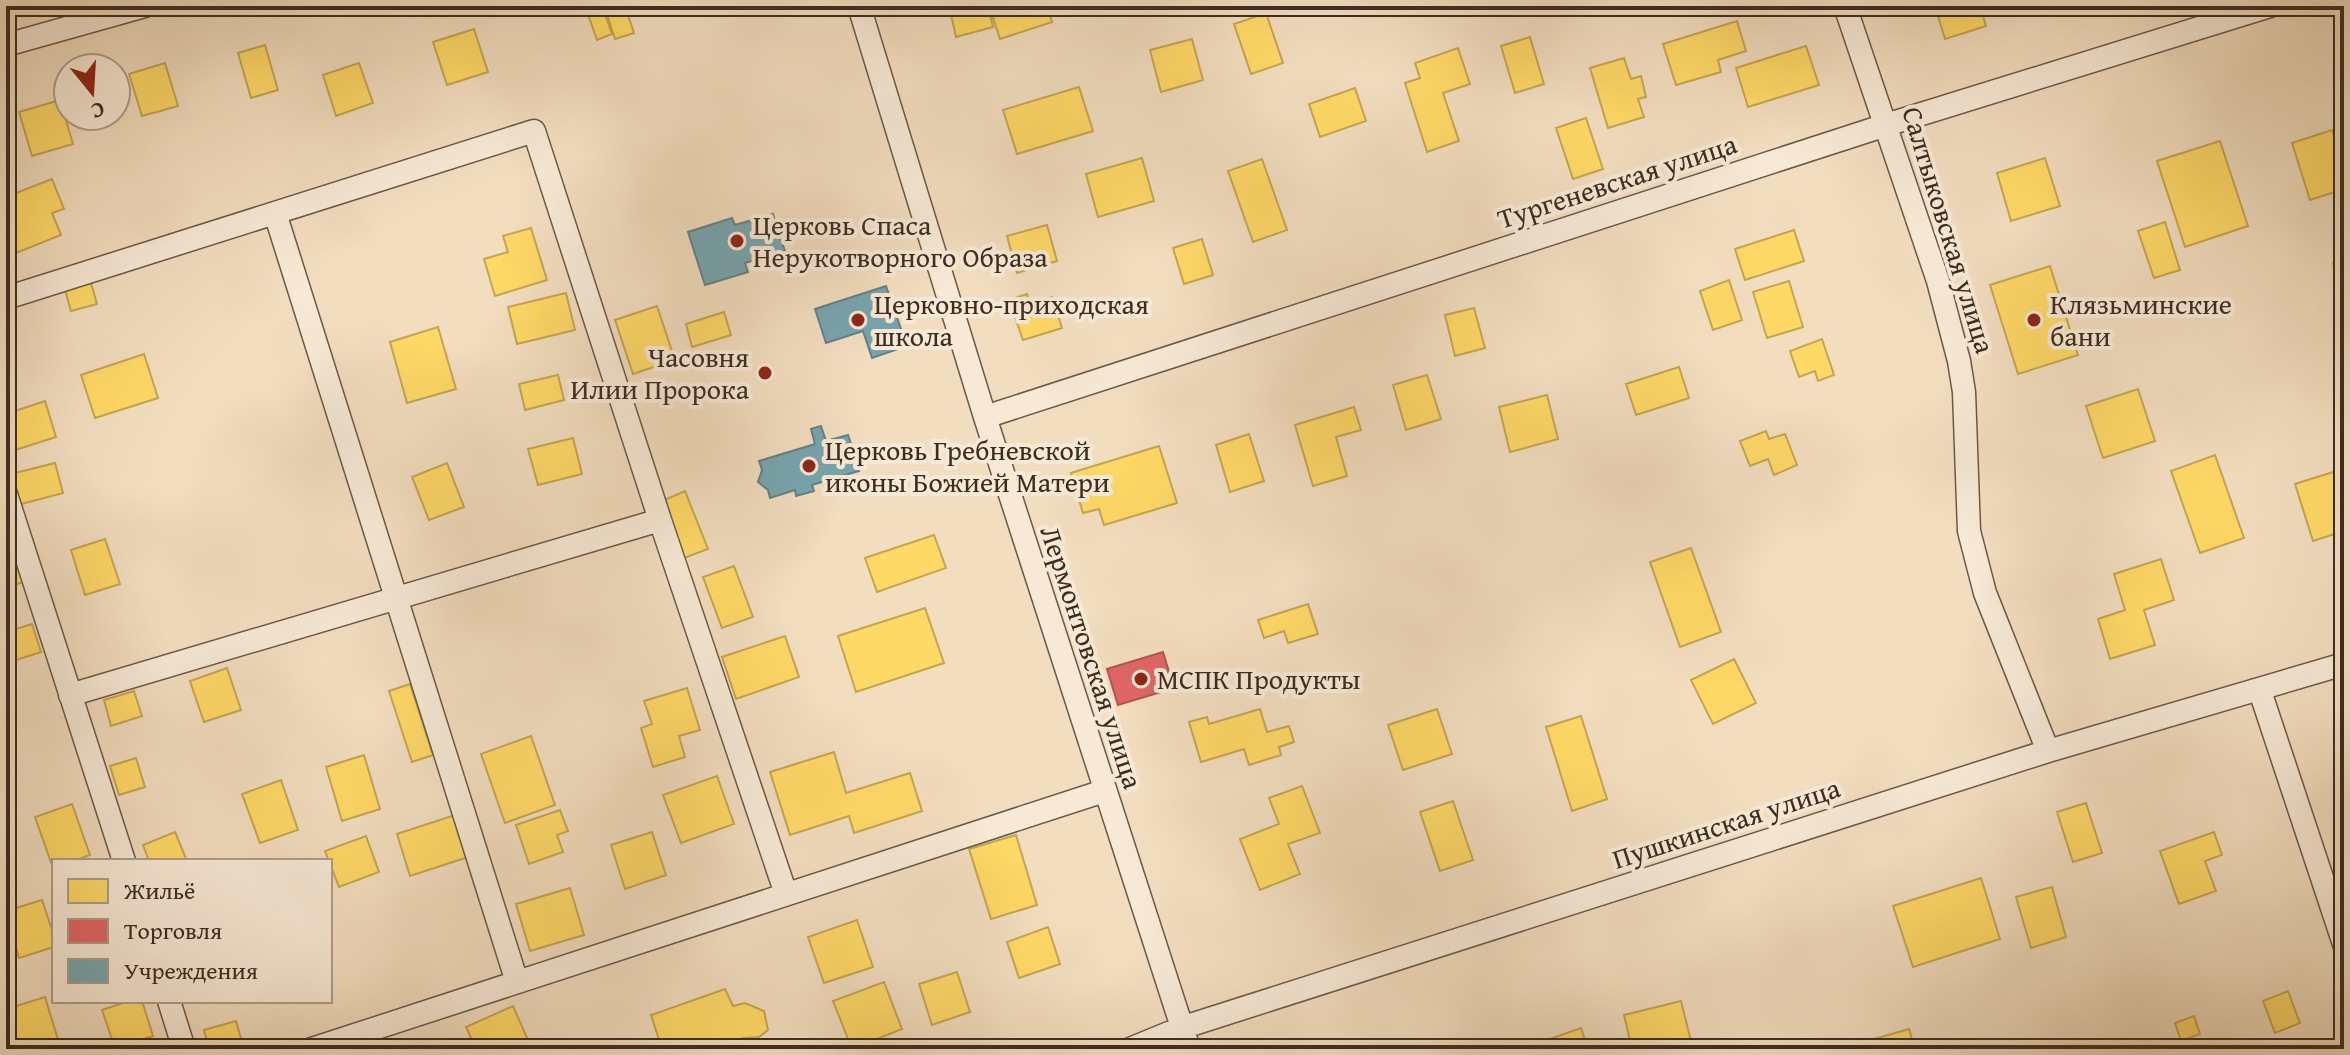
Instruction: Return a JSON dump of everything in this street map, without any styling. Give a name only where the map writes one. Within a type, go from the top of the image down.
[{"type":"street","points":[[6,45],[145,6]]},
{"type":"street","name":"Лермонтовская улица","points":[[859,6],[985,417],[1185,1038]]},
{"type":"street","name":"Салтыковская улица","points":[[1845,6],[1938,281],[1959,361],[1964,392],[1969,531],[1985,593],[2048,751]]},
{"type":"street","name":"Тургеневская улица","points":[[985,417],[1886,125],[2270,6]]},
{"type":"street","points":[[6,298],[534,131],[786,894]]},
{"type":"street","points":[[275,213],[517,982]]},
{"type":"street","points":[[6,494],[123,859]]},
{"type":"street","points":[[70,695],[660,520]]},
{"type":"street","name":"Пушкинская улица","points":[[1130,1049],[1185,1038],[2048,751],[2344,664]]},
{"type":"street","points":[[2260,691],[2344,944]]},
{"type":"street","points":[[312,1049],[1104,791]]},
{"type":"street","points":[[170,1003],[184,1049]]},
{"type":"building: Жильё","points":[[585,6],[602,6],[612,34],[597,40]]},
{"type":"building: Жильё","points":[[604,6],[625,6],[634,33],[615,39]]},
{"type":"building: Жильё","points":[[905,6],[936,6],[936,7],[909,16]]},
{"type":"building: Жильё","points":[[988,6],[993,27],[956,37],[950,10]]},
{"type":"building: Жильё","points":[[989,6],[1047,6],[1052,22],[1000,39]]},
{"type":"building: Жильё","points":[[1935,6],[1980,6],[1986,26],[1945,39]]},
{"type":"building: Жильё","points":[[1266,13],[1283,63],[1251,74],[1234,24]]},
{"type":"building: Жильё","points":[[1737,21],[1746,51],[1718,60],[1721,72],[1676,85],[1663,44]]},
{"type":"building: Жильё","points":[[474,29],[488,72],[447,85],[433,42]]},
{"type":"building: Жильё","points":[[1530,37],[1544,84],[1515,93],[1501,46]]},
{"type":"building: Жильё","points":[[1192,39],[1203,80],[1161,92],[1150,50]]},
{"type":"building: Жильё","points":[[265,45],[278,90],[251,98],[238,53]]},
{"type":"building: Жильё","points":[[1806,46],[1819,85],[1748,107],[1736,68]]},
{"type":"building: Жильё","points":[[1458,48],[1470,84],[1443,93],[1459,141],[1427,152],[1405,83],[1420,78],[1415,63]]},
{"type":"building: Жильё","points":[[1624,58],[1631,79],[1641,76],[1646,97],[1638,99],[1644,117],[1608,128],[1590,68]]},
{"type":"building: Жильё","points":[[165,63],[178,106],[142,116],[132,84],[132,73]]},
{"type":"building: Жильё","points":[[359,63],[373,103],[336,116],[323,75]]},
{"type":"building: Жильё","points":[[1079,87],[1093,131],[1017,154],[1003,110]]},
{"type":"building: Жильё","points":[[1355,88],[1366,121],[1320,137],[1309,104]]},
{"type":"building: Жильё","points":[[52,102],[52,132],[69,132],[73,144],[32,156],[19,112]]},
{"type":"building: Жильё","points":[[1586,118],[1603,169],[1573,179],[1556,128]]},
{"type":"building: Жильё","points":[[2332,130],[2344,169],[2344,189],[2310,200],[2292,143]]},
{"type":"building: Жильё","points":[[2220,141],[2248,226],[2185,247],[2157,161]]},
{"type":"building: Жильё","points":[[1142,158],[1154,201],[1098,217],[1086,174]]},
{"type":"building: Жильё","points":[[2045,158],[2060,206],[2011,221],[1997,173]]},
{"type":"building: Жильё","points":[[1262,159],[1287,230],[1253,242],[1228,171]]},
{"type":"building: Жильё","points":[[52,179],[64,209],[52,213],[61,235],[16,253],[6,227],[6,197]]},
{"type":"building: Жильё","points":[[2165,222],[2180,270],[2154,278],[2138,231]]},
{"type":"building: Жильё","points":[[1047,225],[1057,261],[1017,273],[1007,236]]},
{"type":"building: Жильё","points":[[531,228],[547,280],[495,296],[484,259],[508,252],[503,236]]},
{"type":"building: Жильё","points":[[1794,230],[1804,261],[1745,280],[1735,249]]},
{"type":"building: Жильё","points":[[1202,239],[1213,275],[1184,284],[1173,248]]},
{"type":"building: Жильё","points":[[2344,259],[2344,298],[2333,263]]},
{"type":"building: Жильё","name":"Клязьминские бани","points":[[2050,266],[2078,355],[2018,374],[1990,285]]},
{"type":"building: Жильё","points":[[1729,280],[1742,320],[1713,330],[1700,291]]},
{"type":"building: Жильё","points":[[1789,281],[1803,327],[1767,338],[1753,292]]},
{"type":"building: Жильё","points":[[91,283],[97,304],[71,311],[65,290]]},
{"type":"building: Жильё","points":[[566,293],[575,330],[517,344],[508,307]]},
{"type":"building: Жильё","points":[[1027,294],[1030,304],[1052,297],[1062,328],[1023,340],[1009,300]]},
{"type":"building: Жильё","points":[[657,306],[675,360],[633,374],[615,320]]},
{"type":"building: Жильё","points":[[1474,308],[1485,348],[1455,356],[1445,315]]},
{"type":"building: Жильё","points":[[724,312],[731,335],[692,347],[686,324]]},
{"type":"building: Жильё","points":[[438,327],[456,389],[407,403],[390,342]]},
{"type":"building: Жильё","points":[[1822,339],[1834,375],[1818,381],[1815,371],[1799,377],[1790,351]]},
{"type":"building: Жильё","points":[[144,354],[158,398],[95,418],[81,375]]},
{"type":"building: Жильё","points":[[1679,367],[1689,398],[1636,415],[1626,384]]},
{"type":"building: Жильё","points":[[558,375],[564,400],[525,410],[519,384]]},
{"type":"building: Жильё","points":[[1427,375],[1441,419],[1406,430],[1393,385]]},
{"type":"building: Жильё","points":[[2138,389],[2155,441],[2103,458],[2086,406]]},
{"type":"building: Жильё","points":[[1547,395],[1558,439],[1510,452],[1499,407]]},
{"type":"building: Жильё","points":[[45,401],[56,437],[12,451],[6,433],[6,414]]},
{"type":"building: Жильё","points":[[1354,407],[1361,430],[1336,437],[1347,476],[1313,486],[1295,425]]},
{"type":"building: Жильё","points":[[1766,431],[1769,439],[1785,434],[1797,465],[1774,475],[1768,459],[1750,466],[1740,441]]},
{"type":"building: Жильё","points":[[1249,434],[1264,481],[1230,492],[1216,445]]},
{"type":"building: Жильё","points":[[573,438],[582,474],[538,485],[528,449]]},
{"type":"building: Жильё","points":[[1159,446],[1177,503],[1104,525],[1099,509],[1083,513],[1071,473]]},
{"type":"building: Жильё","points":[[2215,455],[2244,538],[2200,553],[2171,471]]},
{"type":"building: Жильё","points":[[55,463],[63,493],[18,505],[11,474]]},
{"type":"building: Жильё","points":[[447,463],[464,507],[429,520],[412,477]]},
{"type":"building: Жильё","points":[[2333,472],[2344,507],[2344,531],[2313,541],[2295,484]]},
{"type":"building: Жильё","points":[[685,491],[708,549],[684,558],[662,501]]},
{"type":"building: Жильё","points":[[934,535],[946,568],[877,592],[865,558]]},
{"type":"building: Жильё","points":[[105,539],[120,584],[85,595],[71,550]]},
{"type":"building: Жильё","points":[[1691,548],[1721,632],[1680,647],[1650,562]]},
{"type":"building: Жильё","points":[[12,551],[23,582],[6,588],[6,553]]},
{"type":"building: Жильё","points":[[2161,559],[2174,600],[2144,610],[2155,645],[2110,659],[2098,619],[2125,610],[2114,574]]},
{"type":"building: Жильё","points":[[734,566],[753,617],[722,628],[703,577]]},
{"type":"building: Жильё","points":[[1308,604],[1318,634],[1288,643],[1284,631],[1264,638],[1258,620]]},
{"type":"building: Жильё","points":[[925,608],[944,663],[856,692],[838,636]]},
{"type":"building: Жильё","points":[[32,624],[41,652],[7,663],[6,632]]},
{"type":"building: Жильё","points":[[785,636],[799,677],[736,699],[722,657]]},
{"type":"building: Жильё","points":[[1734,659],[1756,703],[1713,724],[1691,680]]},
{"type":"building: Жильё","points":[[227,668],[241,710],[204,722],[190,681]]},
{"type":"building: Жильё","points":[[410,684],[433,755],[412,762],[389,691]]},
{"type":"building: Жильё","points":[[687,688],[700,730],[679,736],[685,757],[653,767],[641,728],[652,724],[644,701]]},
{"type":"building: Жильё","points":[[134,691],[142,716],[111,726],[104,700]]},
{"type":"building: Жильё","points":[[1260,709],[1267,732],[1289,726],[1294,742],[1279,747],[1281,755],[1249,765],[1244,749],[1201,762],[1189,722],[1207,717],[1209,724]]},
{"type":"building: Жильё","points":[[1437,709],[1452,754],[1403,770],[1388,725]]},
{"type":"building: Жильё","points":[[1581,716],[1607,799],[1572,811],[1546,727]]},
{"type":"building: Жильё","points":[[531,736],[555,805],[505,823],[481,754]]},
{"type":"building: Жильё","points":[[834,752],[846,793],[910,773],[922,811],[854,833],[849,816],[790,835],[770,772]]},
{"type":"building: Жильё","points":[[364,755],[380,809],[342,821],[326,767]]},
{"type":"building: Жильё","points":[[136,758],[145,787],[119,795],[110,766]]},
{"type":"building: Жильё","points":[[717,776],[734,824],[681,843],[663,795]]},
{"type":"building: Жильё","points":[[281,780],[298,830],[260,843],[242,794]]},
{"type":"building: Жильё","points":[[1302,786],[1320,833],[1288,844],[1300,874],[1260,890],[1240,839],[1279,824],[1269,798]]},
{"type":"building: Жильё","points":[[1453,801],[1473,860],[1440,871],[1420,812]]},
{"type":"building: Жильё","points":[[2086,803],[2102,853],[2073,862],[2057,812]]},
{"type":"building: Жильё","points":[[72,804],[90,855],[79,859],[52,859],[52,865],[35,817]]},
{"type":"building: Жильё","points":[[560,810],[568,831],[557,835],[563,852],[529,864],[516,825]]},
{"type":"building: Жильё","points":[[455,815],[468,857],[410,876],[397,834]]},
{"type":"building: Жильё","points":[[175,832],[186,859],[148,859],[143,845]]},
{"type":"building: Жильё","points":[[652,832],[666,875],[625,889],[611,845]]},
{"type":"building: Жильё","points":[[2214,832],[2222,855],[2205,861],[2216,891],[2179,904],[2160,851]]},
{"type":"building: Жильё","points":[[1016,835],[1037,905],[991,919],[969,849]]},
{"type":"building: Жильё","points":[[366,836],[379,872],[339,887],[332,869],[332,859],[328,859],[325,851]]},
{"type":"building: Жильё","points":[[1981,878],[2000,939],[1913,967],[1893,906]]},
{"type":"building: Жильё","points":[[2052,887],[2066,937],[2031,948],[2016,897]]},
{"type":"building: Жильё","points":[[570,888],[584,935],[530,951],[516,904]]},
{"type":"building: Жильё","points":[[42,900],[52,930],[52,948],[19,958],[6,911]]},
{"type":"building: Жильё","points":[[857,920],[873,967],[824,983],[808,937]]},
{"type":"building: Жильё","points":[[1048,927],[1060,964],[1019,978],[1007,942]]},
{"type":"building: Жильё","points":[[957,972],[970,1012],[932,1025],[919,984]]},
{"type":"building: Жильё","points":[[884,982],[902,1029],[852,1049],[833,1001]]},
{"type":"building: Жильё","points":[[725,989],[733,1006],[745,1003],[764,1011],[768,1030],[759,1037],[743,1038],[725,1045],[725,1049],[662,1049],[651,1015]]},
{"type":"building: Жильё","points":[[2288,991],[2300,1023],[2275,1033],[2263,1001]]},
{"type":"building: Жильё","points":[[45,997],[59,1043],[39,1049],[19,1049],[7,1009]]},
{"type":"building: Жильё","points":[[1681,1001],[1693,1049],[1632,1049],[1624,1015]]},
{"type":"building: Жильё","points":[[123,1003],[143,1003],[153,1036],[115,1048],[102,1010]]},
{"type":"building: Жильё","points":[[513,1006],[532,1049],[476,1049],[466,1027]]},
{"type":"building: Жильё","points":[[2194,1016],[2200,1034],[2181,1041],[2175,1023]]},
{"type":"building: Жильё","points":[[236,1021],[244,1049],[209,1049],[204,1030]]},
{"type":"building: Жильё","points":[[1581,1028],[1588,1049],[1540,1049],[1538,1043]]},
{"type":"building: Жильё","points":[[1909,1029],[1915,1049],[1877,1049],[1874,1039]]},
{"type":"building: Торговля","name":"МСПК Продукты","points":[[1163,652],[1174,688],[1118,705],[1107,669]]},
{"type":"building: Учреждения","name":"Церковь Спаса Нерукотворного Образа","points":[[773,214],[785,251],[745,263],[748,272],[705,285],[688,232],[732,218],[735,225]]},
{"type":"building: Учреждения","name":"Церковно-приходская школа","points":[[886,286],[907,346],[872,358],[863,331],[826,343],[815,309]]},
{"type":"building: Учреждения","name":"Церковь Гребневской иконы Божией Матери","points":[[821,426],[826,441],[848,435],[852,447],[861,444],[864,456],[855,459],[859,471],[838,477],[842,492],[833,495],[828,480],[812,485],[814,491],[796,496],[795,490],[770,498],[768,490],[758,482],[762,470],[759,461],[815,444],[811,429]]},
{"type":"place","name":"Церковь Спаса Нерукотворного Образа","points":[[737,241]]},
{"type":"place","name":"Церковно-приходская школа","points":[[858,320]]},
{"type":"place","name":"Клязьминские бани","points":[[2034,320]]},
{"type":"place","name":"Часовня Илии Пророка","points":[[765,373]]},
{"type":"place","name":"Церковь Гребневской иконы Божией Матери","points":[[809,466]]},
{"type":"place","name":"МСПК Продукты","points":[[1141,679]]}]
